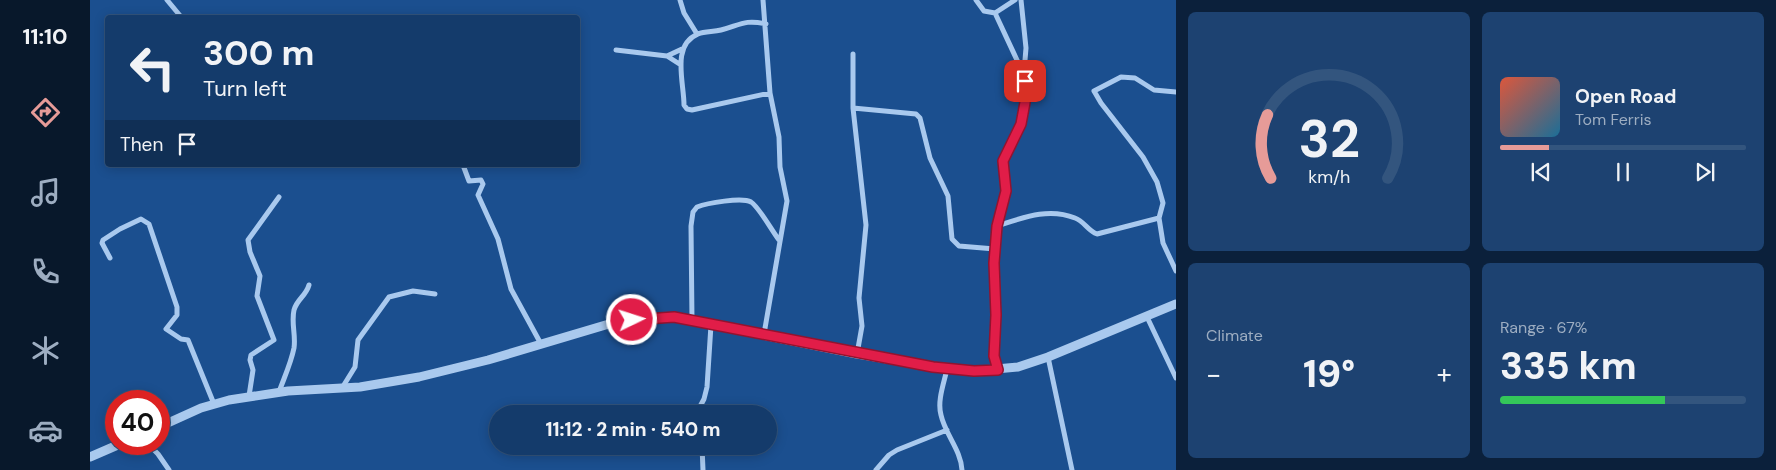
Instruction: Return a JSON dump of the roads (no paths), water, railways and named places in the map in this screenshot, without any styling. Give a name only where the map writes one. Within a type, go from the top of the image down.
[{"type":"street","points":[[166,0],[179,15]]},
{"type":"street","points":[[680,0],[684,13],[696,34]]},
{"type":"street","points":[[764,334],[778,240],[787,201],[780,167],[779,137],[770,93],[763,2],[770,0]]},
{"type":"street","points":[[976,0],[984,11],[995,13],[1015,0]]},
{"type":"street","points":[[998,370],[994,356],[995,249],[997,226],[1006,191],[1003,158],[1015,140],[1023,115],[1026,97],[1024,72],[1026,48],[1021,0]]},
{"type":"street","points":[[995,13],[1024,72]]},
{"type":"street","points":[[766,24],[748,21],[721,30],[696,34],[689,39],[682,50],[681,65],[684,105],[687,109],[770,93]]},
{"type":"street","points":[[616,50],[667,56],[681,65]]},
{"type":"street","points":[[667,56],[682,50]]},
{"type":"street","points":[[853,54],[853,108],[866,225],[860,298],[862,326],[857,354]]},
{"type":"street","points":[[1176,92],[1154,90],[1135,78],[1121,77],[1094,90],[1101,103],[1143,157],[1157,182],[1163,203],[1159,218],[1163,242],[1176,271]]},
{"type":"street","points":[[853,108],[916,114],[920,118],[930,158],[948,196],[952,239],[959,246],[995,249]]},
{"type":"street","points":[[464,167],[470,181],[481,180],[482,184],[478,190],[478,195],[498,240],[511,289],[541,344]]},
{"type":"street","points":[[249,396],[253,370],[250,360],[251,355],[274,340],[257,296],[260,276],[250,252],[248,240],[278,197]]},
{"type":"street","points":[[692,320],[691,226],[693,212],[697,207],[730,201],[744,200],[752,202],[778,240]]},
{"type":"street","points":[[997,226],[1031,214],[1058,214],[1079,220],[1097,234],[1159,218]]},
{"type":"street","points":[[110,258],[103,240],[141,219],[149,224],[177,307],[176,315],[166,329],[181,339],[188,340],[214,404]]},
{"type":"street","points":[[278,393],[294,348],[295,334],[292,319],[294,310],[297,300],[307,293],[309,285]]},
{"type":"street","points":[[342,388],[355,366],[358,340],[389,297],[413,291],[435,294]]},
{"type":"street","points":[[170,422],[214,404],[249,396],[342,388],[419,377],[488,360],[619,321],[674,317],[857,354],[947,369],[998,370],[1048,357],[1147,318],[1176,304]]},
{"type":"street","points":[[1147,318],[1176,378]]},
{"type":"street","points":[[701,405],[707,387],[711,325]]},
{"type":"street","points":[[1048,357],[1072,470]]},
{"type":"street","points":[[947,369],[940,409],[947,430],[954,441],[962,470]]},
{"type":"street","points":[[876,470],[897,450],[947,430]]},
{"type":"street","points":[[90,457],[105,450]]},
{"type":"street","points":[[159,455],[169,470]]},
{"type":"street","points":[[702,455],[703,470]]}]
